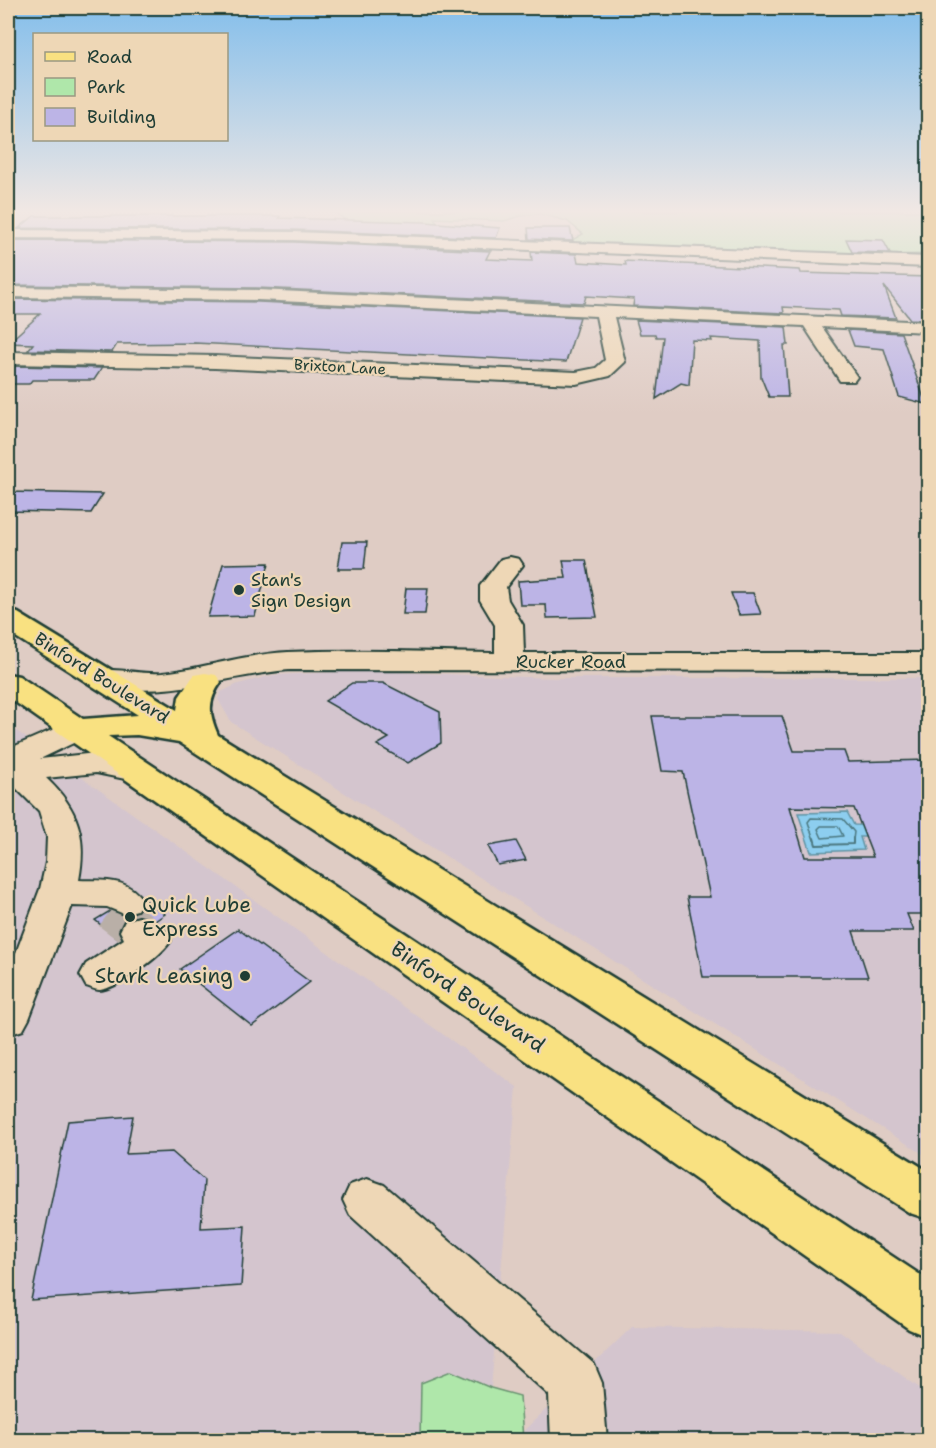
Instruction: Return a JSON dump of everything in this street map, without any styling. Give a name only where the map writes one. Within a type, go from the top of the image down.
[{"type":"main road","name":"Binford Boulevard","points":[[8,619],[928,1197]]},
{"type":"main road","points":[[204,742],[192,708],[193,699],[210,679]]},
{"type":"main road","name":"Binford Boulevard","points":[[16,689],[928,1311]]},
{"type":"main road","points":[[16,689],[72,707],[104,707],[142,702]]},
{"type":"main road","points":[[75,730],[113,724],[148,725],[204,742]]},
{"type":"street","points":[[8,292],[220,294],[928,327]]},
{"type":"street","name":"Brixton Lane","points":[[8,358],[227,362],[576,378],[603,372],[615,362],[604,311]]},
{"type":"street","points":[[809,321],[847,377]]},
{"type":"street","points":[[510,565],[493,586],[494,600],[509,625],[510,662]]},
{"type":"street","name":"Rucker Road","points":[[142,702],[246,665],[288,661],[928,662]]},
{"type":"street","name":"Rucker Road","points":[[104,678],[158,682],[210,679]]},
{"type":"street","points":[[11,766],[75,730]]},
{"type":"street","points":[[11,766],[96,763],[135,771]]},
{"type":"street","points":[[11,766],[42,793],[62,825],[65,866],[118,913]]},
{"type":"street","points":[[100,975],[118,913]]},
{"type":"street","points":[[8,1019],[118,913]]},
{"type":"street","points":[[367,1200],[575,1383],[579,1440]]},
{"type":"shaded area","points":[[363,671],[553,678],[928,678],[928,1157],[231,722],[218,699],[221,692],[238,684],[274,675]]},
{"type":"shaded area","points":[[8,725],[517,1087],[491,1388],[451,1371],[421,1383],[420,1440],[8,1440]]},
{"type":"shaded area","points":[[632,1327],[840,1331],[928,1394],[928,1440],[514,1440]]},
{"type":"green space","points":[[451,1371],[491,1388],[520,1396],[523,1440],[420,1440],[421,1383]]},
{"type":"water","points":[[847,812],[854,825],[928,826],[928,837],[860,837],[864,850],[811,852],[798,813]]},
{"type":"building","points":[[8,279],[928,279],[928,320],[910,319],[884,286],[896,318],[841,316],[839,310],[783,307],[784,313],[633,306],[634,299],[586,296],[584,303],[258,288],[8,285]]},
{"type":"building","points":[[8,299],[258,302],[580,317],[566,362],[195,343],[117,344],[112,352],[28,350],[33,344],[8,343],[40,314],[8,314]]},
{"type":"building","points":[[636,320],[786,327],[788,345],[784,345],[788,397],[769,397],[761,377],[760,341],[711,338],[712,341],[692,340],[689,385],[681,383],[656,399],[663,337],[656,337],[655,334],[640,334]]},
{"type":"building","points":[[848,330],[901,333],[926,404],[899,397],[884,349],[854,346]]},
{"type":"building","points":[[15,366],[102,368],[94,380],[32,380],[29,384],[8,384],[8,376]]},
{"type":"building","points":[[8,492],[103,494],[91,513],[8,511]]},
{"type":"building","points":[[342,542],[367,542],[364,569],[338,569]]},
{"type":"building","points":[[563,560],[586,560],[597,617],[547,618],[546,605],[520,605],[518,581],[566,578]]},
{"type":"building","name":"Stan's Sign Design","points":[[269,563],[255,616],[208,617],[223,564]]},
{"type":"building","points":[[406,588],[428,588],[425,614],[403,614]]},
{"type":"building","points":[[731,593],[753,593],[761,614],[739,615]]},
{"type":"building","points":[[352,683],[383,683],[440,712],[441,743],[408,763],[377,745],[389,738],[325,701]]},
{"type":"building","points":[[652,716],[782,716],[794,751],[844,751],[848,762],[928,760],[928,914],[907,914],[914,931],[853,931],[868,977],[703,977],[687,897],[710,897],[683,772],[662,771]],"holes":[[[790,807],[854,808],[873,857],[805,857]]]},
{"type":"building","points":[[516,841],[526,860],[498,865],[488,846]]},
{"type":"building","points":[[143,898],[165,914],[155,921],[140,915],[124,919],[118,930],[121,938],[119,940],[95,920],[110,911],[123,916],[138,912],[145,902]]},
{"type":"building","name":"Stark Leasing","points":[[238,929],[310,982],[252,1026],[180,969]]},
{"type":"building","points":[[133,1116],[126,1154],[172,1152],[204,1180],[201,1228],[245,1226],[241,1286],[31,1300],[68,1121]]},
{"type":"tunnel","points":[[111,910],[139,931]]},
{"type":"place","name":"Stan's Sign Design","points":[[239,590]]},
{"type":"place","name":"Quick Lube Express","points":[[130,917]]},
{"type":"place","name":"Stark Leasing","points":[[245,976]]}]
